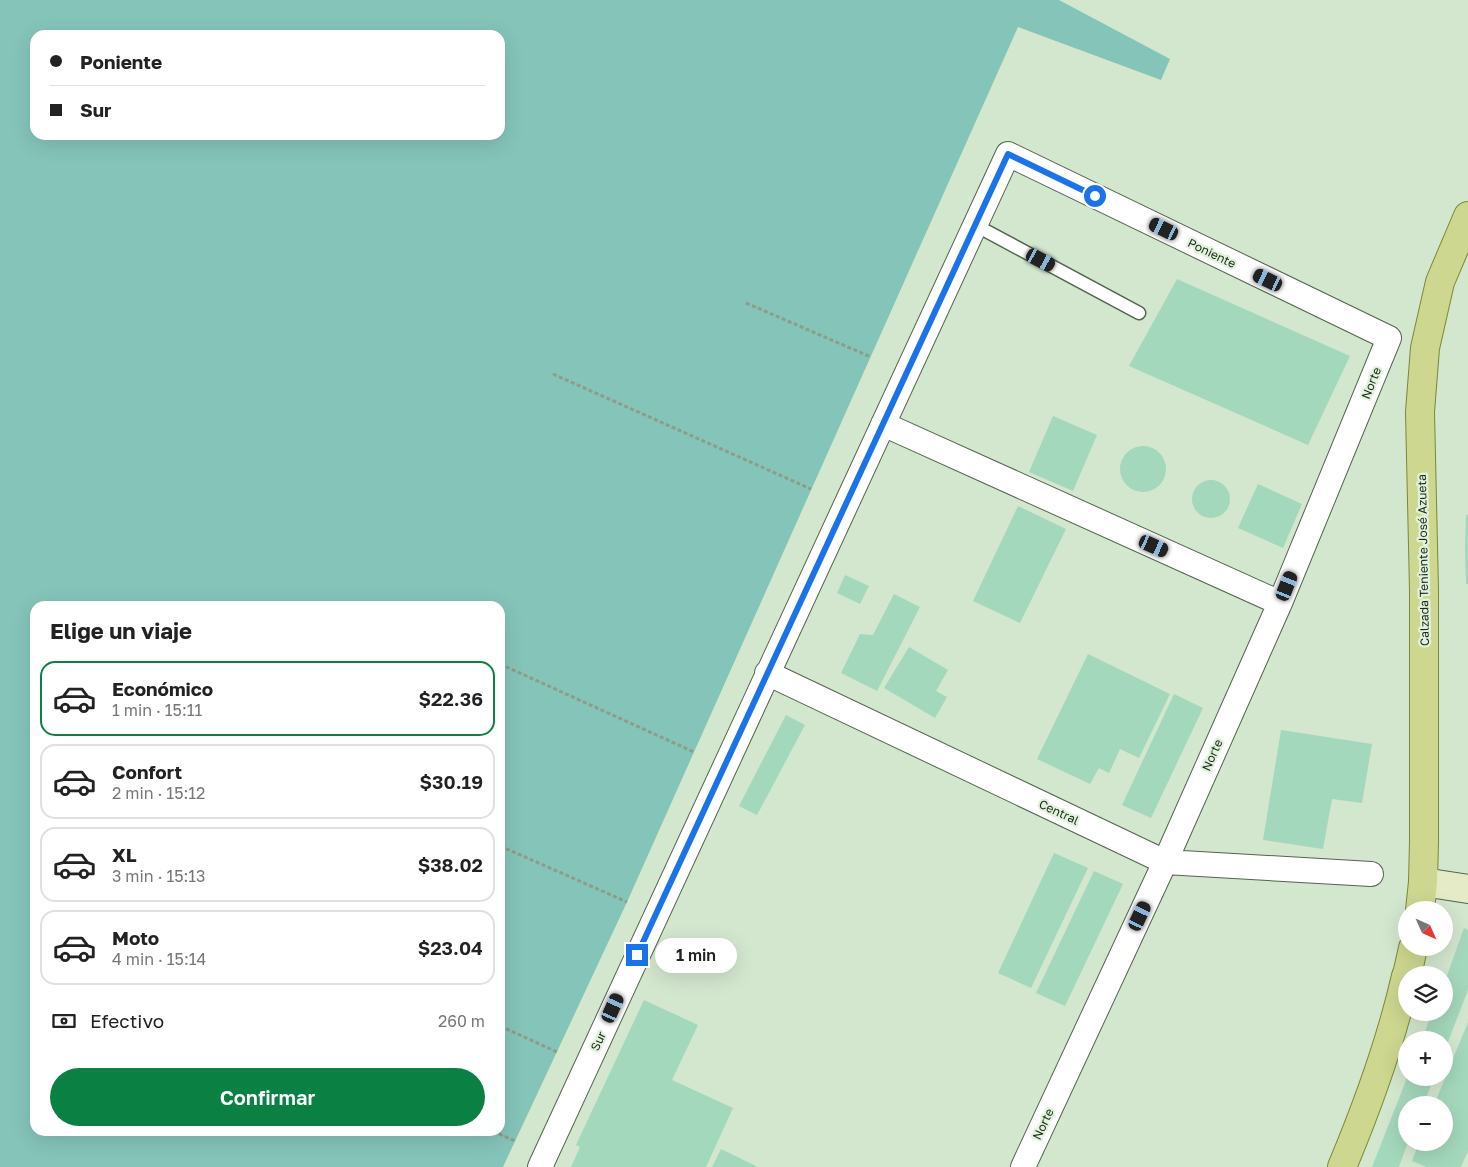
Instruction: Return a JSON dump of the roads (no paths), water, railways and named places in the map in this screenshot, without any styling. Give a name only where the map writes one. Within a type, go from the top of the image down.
[{"type":"main road","name":"Calzada Teniente José Azueta","points":[[1421,901],[1423,882],[1424,590],[1420,412],[1426,348],[1440,282],[1468,216]]},
{"type":"main road","points":[[1342,1167],[1381,1068],[1398,1012]]},
{"type":"street","name":"Sur","points":[[540,1167],[767,672],[1008,154]]},
{"type":"street","name":"Poniente","points":[[1008,154],[1389,338]]},
{"type":"street","name":"Norte","points":[[1023,1167],[1165,862],[1280,603],[1389,338]]},
{"type":"street","points":[[883,424],[1280,603]]},
{"type":"street","name":"Central","points":[[767,672],[1165,862],[1372,874]]},
{"type":"street","points":[[1423,882],[1468,889]]},
{"type":"lane","points":[[975,225],[1139,313]]},
{"type":"water","points":[[0,0],[1059,0],[1170,59],[1161,80],[1018,27],[627,902],[503,1167],[0,1167]]}]
